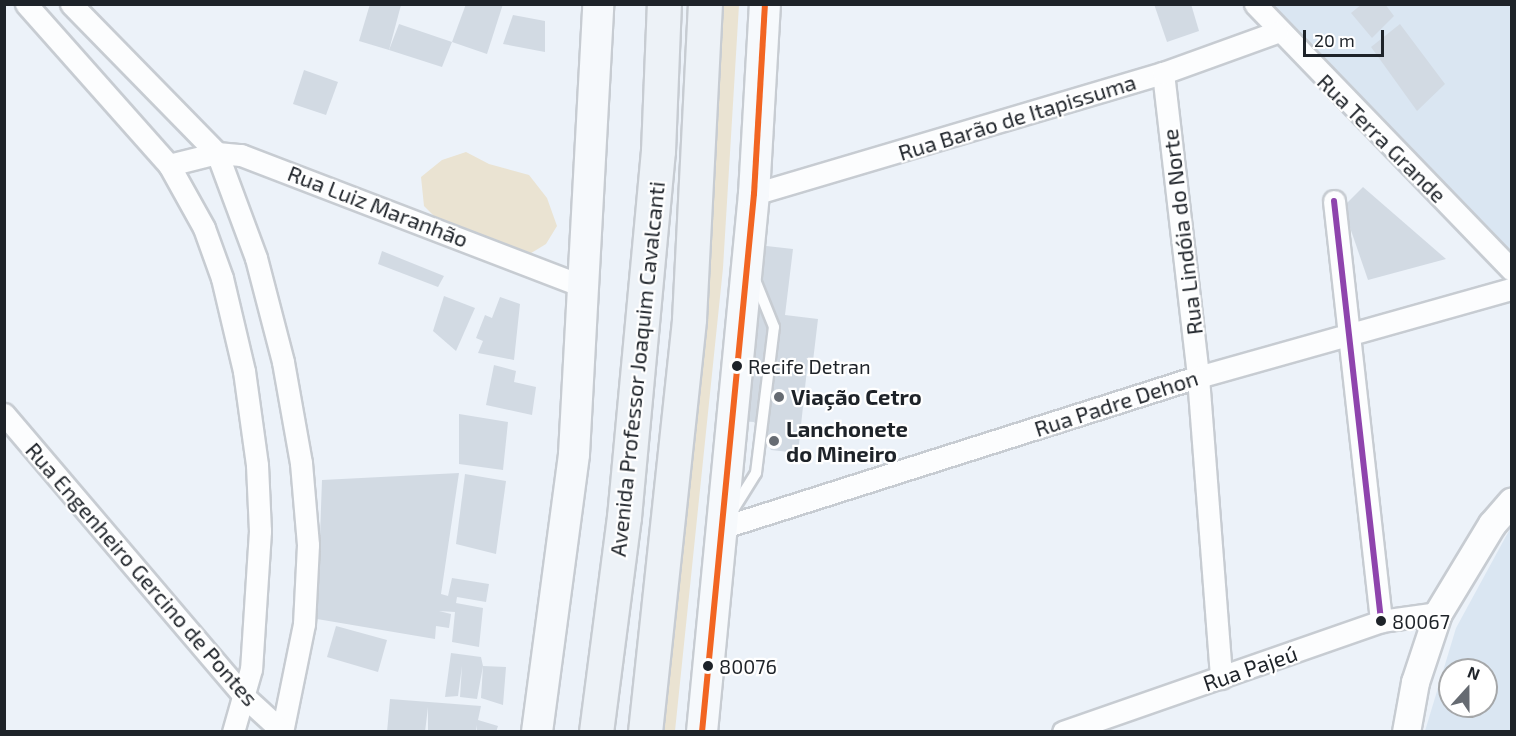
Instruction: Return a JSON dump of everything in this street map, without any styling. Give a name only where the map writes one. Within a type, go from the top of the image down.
[{"type":"highway","name":"Avenida Professor Joaquim Cavalcanti","points":[[596,732],[624,517],[657,163],[663,4]]},
{"type":"highway","name":"Avenida Professor Joaquim Cavalcanti","points":[[645,732],[689,319],[705,4]]},
{"type":"main road","points":[[537,732],[574,454],[598,4]]},
{"type":"main road","points":[[702,732],[748,265],[765,4]]},
{"type":"street","points":[[26,4],[169,165],[204,228],[222,278],[244,371],[258,465],[257,584],[246,698],[233,732]]},
{"type":"street","points":[[71,4],[217,153],[256,258],[283,363],[301,463],[308,545],[304,624],[282,731]]},
{"type":"street","name":"Rua Terra Grande","points":[[1255,4],[1277,32],[1512,270]]},
{"type":"street","name":"Rua Barão de Itapissuma","points":[[754,194],[1163,73],[1277,32]]},
{"type":"street","name":"Rua Lindóia do Norte","points":[[1163,73],[1198,377],[1221,678]]},
{"type":"street","name":"Rua Luiz Maranhão","points":[[169,165],[217,153],[271,164],[583,286]]},
{"type":"street","points":[[1334,201],[1381,621]]},
{"type":"street","name":"Rua Padre Dehon","points":[[724,525],[1198,377],[1512,289]]},
{"type":"street","name":"Rua Engenheiro Gercino de Pontes","points":[[4,414],[246,698],[282,731]]},
{"type":"street","points":[[1406,732],[1414,682],[1438,613],[1492,524],[1512,501]]},
{"type":"street","name":"Rua Pajeú","points":[[1063,732],[1381,621],[1438,613]]},
{"type":"shaded area","points":[[718,5],[739,5],[723,268],[675,731],[657,732],[708,288],[708,148]]},
{"type":"shaded area","points":[[1265,5],[1511,5],[1511,259]]},
{"type":"shaded area","points":[[466,152],[489,164],[529,175],[547,198],[557,226],[546,244],[523,258],[444,226],[424,206],[421,177],[442,160]]},
{"type":"shaded area","points":[[1511,527],[1511,731],[1425,731],[1438,688],[1438,718],[1498,718],[1498,658],[1447,658],[1456,628]]},
{"type":"building","points":[[370,4],[401,5],[389,50],[359,41]]},
{"type":"building","points":[[466,4],[503,4],[487,54],[452,42]]},
{"type":"building","points":[[1154,4],[1191,4],[1199,31],[1167,42]]},
{"type":"building","points":[[1362,4],[1385,4],[1394,16],[1372,38],[1351,13]]},
{"type":"building","points":[[513,15],[545,21],[545,52],[503,44]]},
{"type":"building","points":[[399,24],[452,42],[442,67],[389,50]]},
{"type":"building","points":[[1400,24],[1445,84],[1417,111],[1371,47]]},
{"type":"building","points":[[304,70],[338,82],[326,115],[293,104]]},
{"type":"building","points":[[1363,187],[1446,259],[1368,280],[1343,207]]},
{"type":"building","points":[[757,245],[793,249],[785,315],[818,319],[813,361],[808,360],[798,453],[771,450],[754,422],[739,421]]},
{"type":"building","points":[[382,251],[444,276],[438,287],[378,264]]},
{"type":"building","points":[[444,296],[475,308],[456,351],[433,331]]},
{"type":"building","points":[[500,297],[520,304],[514,360],[478,353],[483,341],[476,338],[485,315],[492,318]]},
{"type":"building","points":[[494,365],[516,371],[514,382],[536,387],[532,415],[486,405]]},
{"type":"building","points":[[459,414],[508,422],[503,470],[459,464]]},
{"type":"building","points":[[459,473],[441,594],[448,596],[452,578],[489,584],[486,602],[457,597],[456,603],[483,608],[479,647],[452,642],[455,612],[439,611],[451,614],[449,628],[436,626],[435,639],[317,619],[322,480]]},
{"type":"building","points":[[465,474],[506,481],[496,554],[456,544]]},
{"type":"building","points":[[336,626],[387,640],[378,672],[327,657]]},
{"type":"building","points":[[451,653],[481,657],[483,666],[477,699],[460,697],[462,666],[458,696],[445,697]]},
{"type":"building","points":[[483,666],[506,667],[503,705],[481,698]]},
{"type":"building","points":[[390,699],[481,706],[478,720],[498,726],[496,732],[477,732],[477,725],[476,732],[428,732],[428,707],[425,732],[387,732]]},
{"type":"transit line","points":[[702,732],[754,194],[765,4]]},
{"type":"transit line","points":[[1334,201],[1381,621]]},
{"type":"place","name":"Recife Detran","points":[[737,366]]},
{"type":"place","name":"Viação Cetro","points":[[779,397]]},
{"type":"place","name":"Lanchonete do Mineiro","points":[[774,441]]},
{"type":"place","name":"80067","points":[[1381,621]]},
{"type":"place","name":"80076","points":[[708,666]]}]
